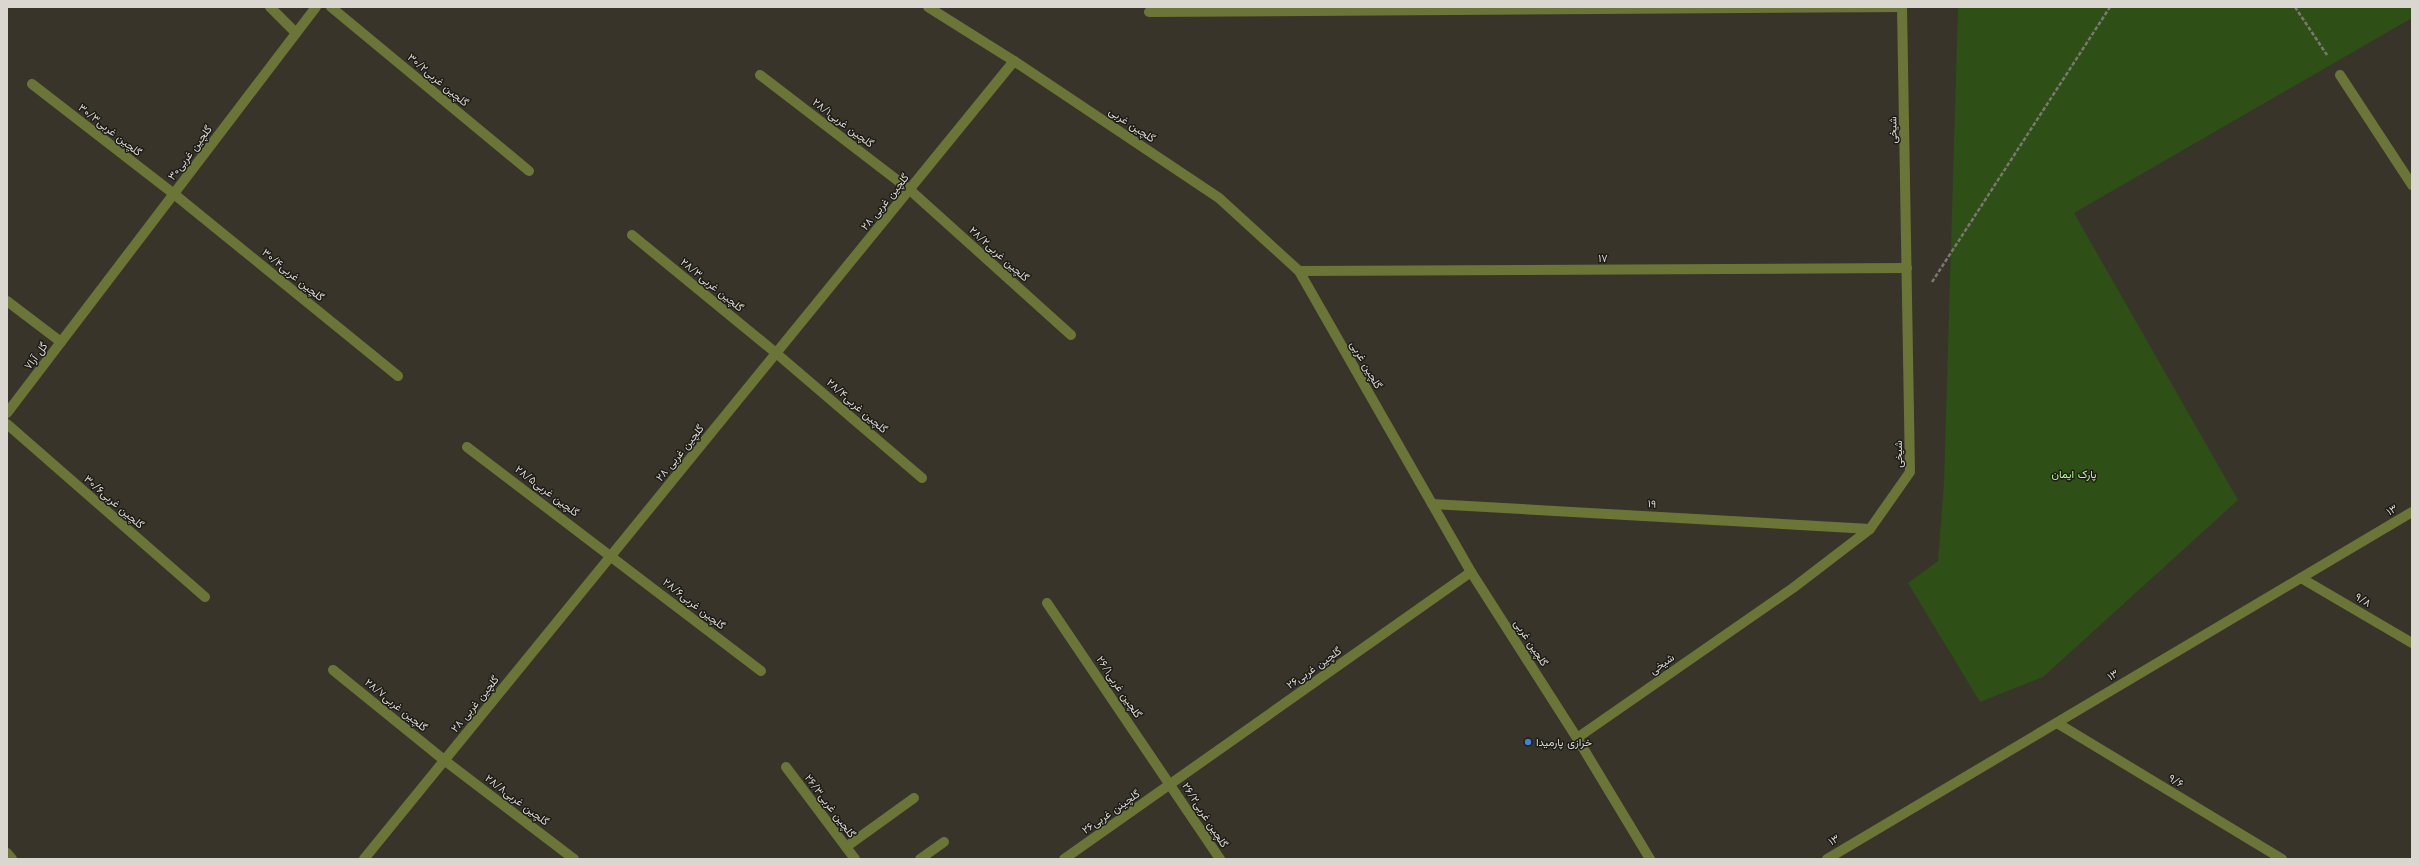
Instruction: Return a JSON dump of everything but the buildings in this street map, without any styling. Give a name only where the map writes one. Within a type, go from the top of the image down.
[{"type":"street","points":[[270,7],[296,33]]},
{"type":"street","name":"گلچین غربی۳۰","points":[[83,313],[316,7]]},
{"type":"street","name":"گلچین غربی۳۰/۲","points":[[331,7],[529,171]]},
{"type":"street","name":"گلچین غربی","points":[[928,7],[1014,61],[1219,198],[1299,271],[1471,572],[1578,738],[1650,859]]},
{"type":"street","points":[[1149,12],[1902,7]]},
{"type":"street","name":"شیخی","points":[[1578,738],[1793,588],[1870,529],[1910,472],[1902,7]]},
{"type":"street","name":"گلچین غربی ۲۸","points":[[364,859],[1014,61]]},
{"type":"street","name":"گلچین غربی۲۸/۱","points":[[760,75],[910,190]]},
{"type":"street","points":[[2340,75],[2412,185]]},
{"type":"street","name":"گلچین غربی۳۰/۳","points":[[32,84],[174,194]]},
{"type":"street","name":"گلچین غربی۲۸/۲","points":[[910,190],[1071,336]]},
{"type":"street","name":"گلچین غربی۳۰/۴","points":[[174,194],[398,376]]},
{"type":"street","name":"گلچین غربی۲۸/۳","points":[[632,235],[776,353]]},
{"type":"street","name":"۱۷","points":[[1299,271],[1907,268]]},
{"type":"street","points":[[7,301],[61,342]]},
{"type":"street","name":"گل آرا۷","points":[[7,413],[83,313]]},
{"type":"street","name":"گلچین غربی۲۸/۴","points":[[776,353],[922,478]]},
{"type":"street","name":"گلچین غربی۳۰/۶","points":[[7,424],[205,597]]},
{"type":"street","name":"گلچین غربی۲۸/۵","points":[[467,447],[612,555]]},
{"type":"street","name":"۱۹","points":[[1432,504],[1870,529]]},
{"type":"street","name":"۱۳","points":[[1827,859],[2412,512]]},
{"type":"street","name":"گلچین غربی۲۸/۶","points":[[612,555],[761,671]]},
{"type":"street","name":"گلچین غربی۲۶","points":[[1170,784],[1471,572]]},
{"type":"street","name":"۹/۸","points":[[2301,578],[2412,643]]},
{"type":"street","name":"گلچین غربی۲۶/۱","points":[[1047,603],[1170,784]]},
{"type":"street","name":"گلچین غربی۲۸/۷","points":[[333,670],[444,760]]},
{"type":"street","name":"۹/۶","points":[[2057,723],[2282,859]]},
{"type":"street","name":"گلچین غربی۲۸/۸","points":[[444,760],[574,859]]},
{"type":"street","name":"گلچین غربی۲۶/۳","points":[[786,767],[855,859]]},
{"type":"street","name":"گلچینن غربی۲۶","points":[[1064,859],[1170,784]]},
{"type":"street","name":"گلچین غربی۲۶/۲","points":[[1170,784],[1220,859]]},
{"type":"street","points":[[846,847],[914,798]]},
{"type":"street","points":[[920,859],[944,842]]},
{"type":"street","points":[[7,853],[12,859]]},
{"type":"path","points":[[1908,319],[2110,7]]},
{"type":"path","points":[[2295,7],[2340,75]]},
{"type":"green space","name":"پارک ایمان","points":[[1958,7],[2412,7],[2412,18],[2074,213],[2238,500],[2043,677],[1980,702],[1908,583],[1938,561],[1944,482]]},
{"type":"place","name":"خرازی پارمیدا","points":[[1528,742]]}]
